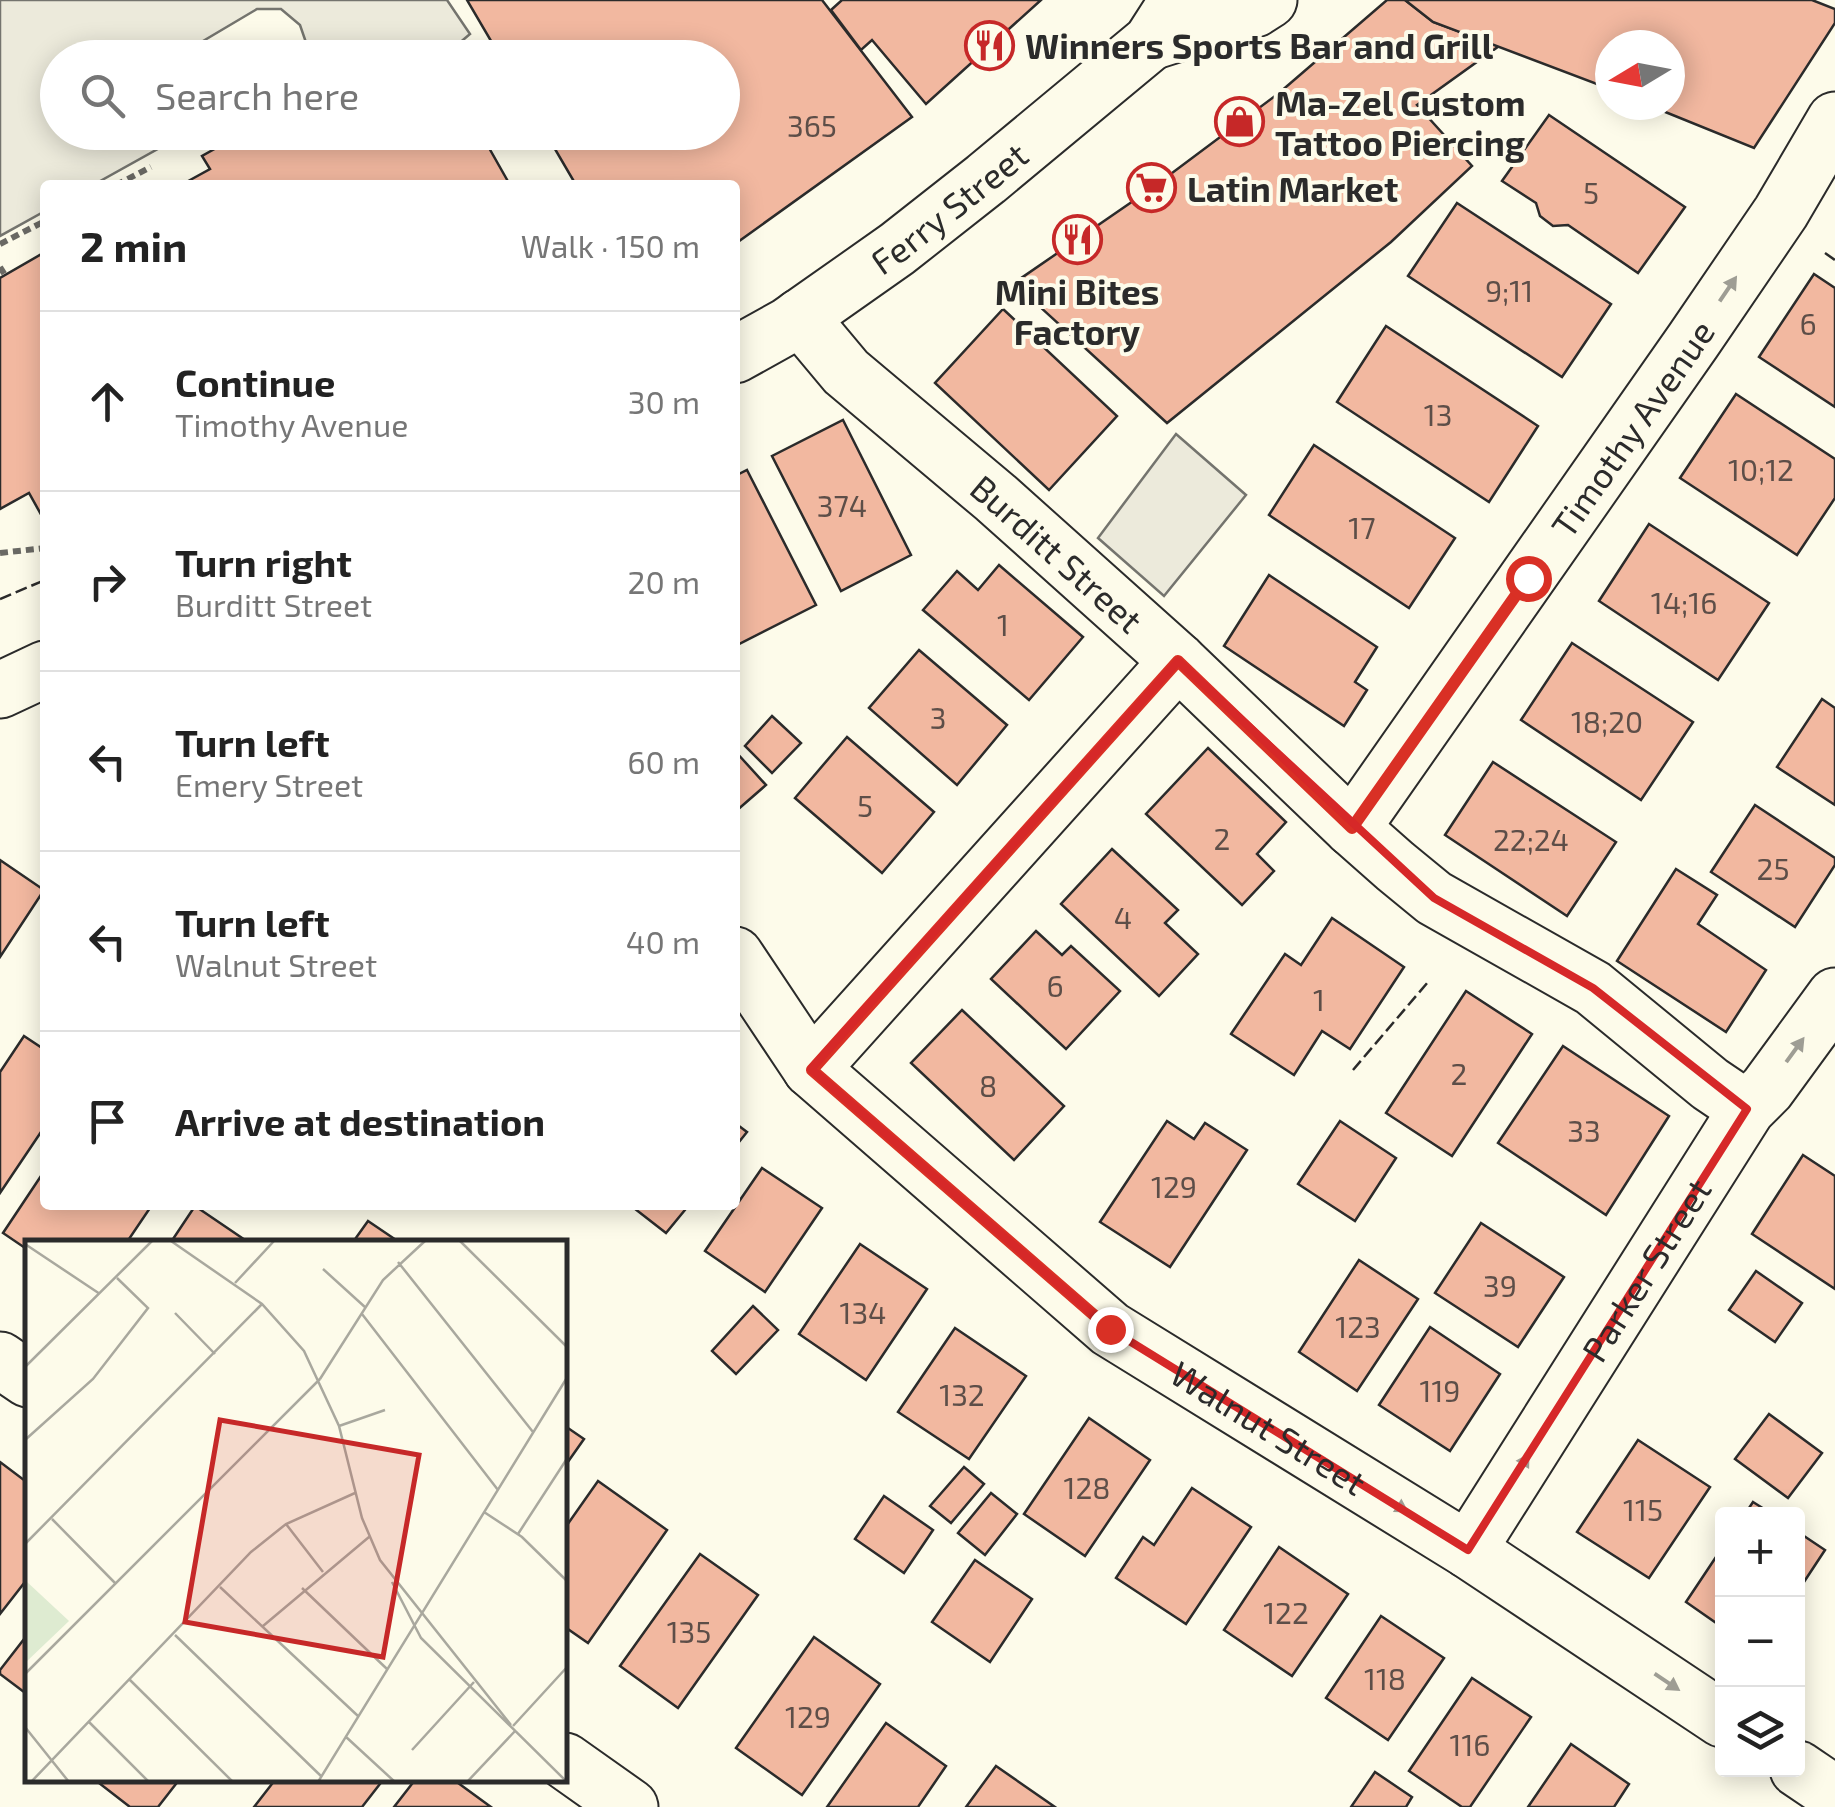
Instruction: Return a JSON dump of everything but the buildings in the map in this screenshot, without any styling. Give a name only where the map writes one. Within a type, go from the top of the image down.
[{"type":"street","name":"Ferry Street","points":[[740,352],[800,317],[897,249],[1164,21],[1255,9],[1269,0]]},
{"type":"street","name":"Timothy Avenue","points":[[1352,828],[1781,212],[1835,120]]},
{"type":"street","name":"Burditt Street","points":[[800,317],[846,372],[996,498],[1178,661],[1352,828],[1434,898],[1593,988],[1710,1084],[1747,1109]]},
{"type":"street","points":[[812,1070],[1178,661]]},
{"type":"street","points":[[0,690],[40,671]]},
{"type":"street","name":"Walnut Street","points":[[740,962],[812,1070],[1110,1329],[1468,1550],[1715,1714]]},
{"type":"street","name":"Parker Street","points":[[1468,1550],[1747,1109],[1835,996]]},
{"type":"street","points":[[0,1360],[25,1377]]},
{"type":"street","points":[[568,1763],[630,1807]]},
{"type":"street","points":[[1805,1774],[1835,1794]]},
{"type":"path","points":[[126,180],[151,167]]},
{"type":"path","points":[[0,244],[40,224]]},
{"type":"path","points":[[0,553],[40,549]]},
{"type":"highlighted area","points":[[1178,661],[1434,898],[1593,988],[1747,1109],[1468,1550],[1110,1329],[811,1069]]},
{"type":"shaded area","points":[[0,0],[447,0],[470,34],[463,40],[305,40],[300,25],[281,9],[257,9],[205,40],[40,40],[40,150],[156,150],[102,180],[40,180],[40,214],[0,236]]},
{"type":"shaded area","points":[[1176,434],[1246,495],[1164,596],[1098,538]]},
{"type":"fence","points":[[1825,253],[1835,260]]},
{"type":"fence","points":[[0,599],[40,582]]},
{"type":"fence","points":[[1353,1070],[1428,982]]},
{"type":"place","name":"Winners Sports Bar and Grill","points":[[990,45]]},
{"type":"place","name":"Ma-Zel Custom Tattoo Piercing","points":[[1240,122]]},
{"type":"place","name":"Latin Market","points":[[1152,188]]},
{"type":"place","name":"Mini Bites Factory","points":[[1077,239]]},
{"type":"route","points":[[1110,1329],[812,1070],[1178,661],[1352,828],[1528,578]]}]
